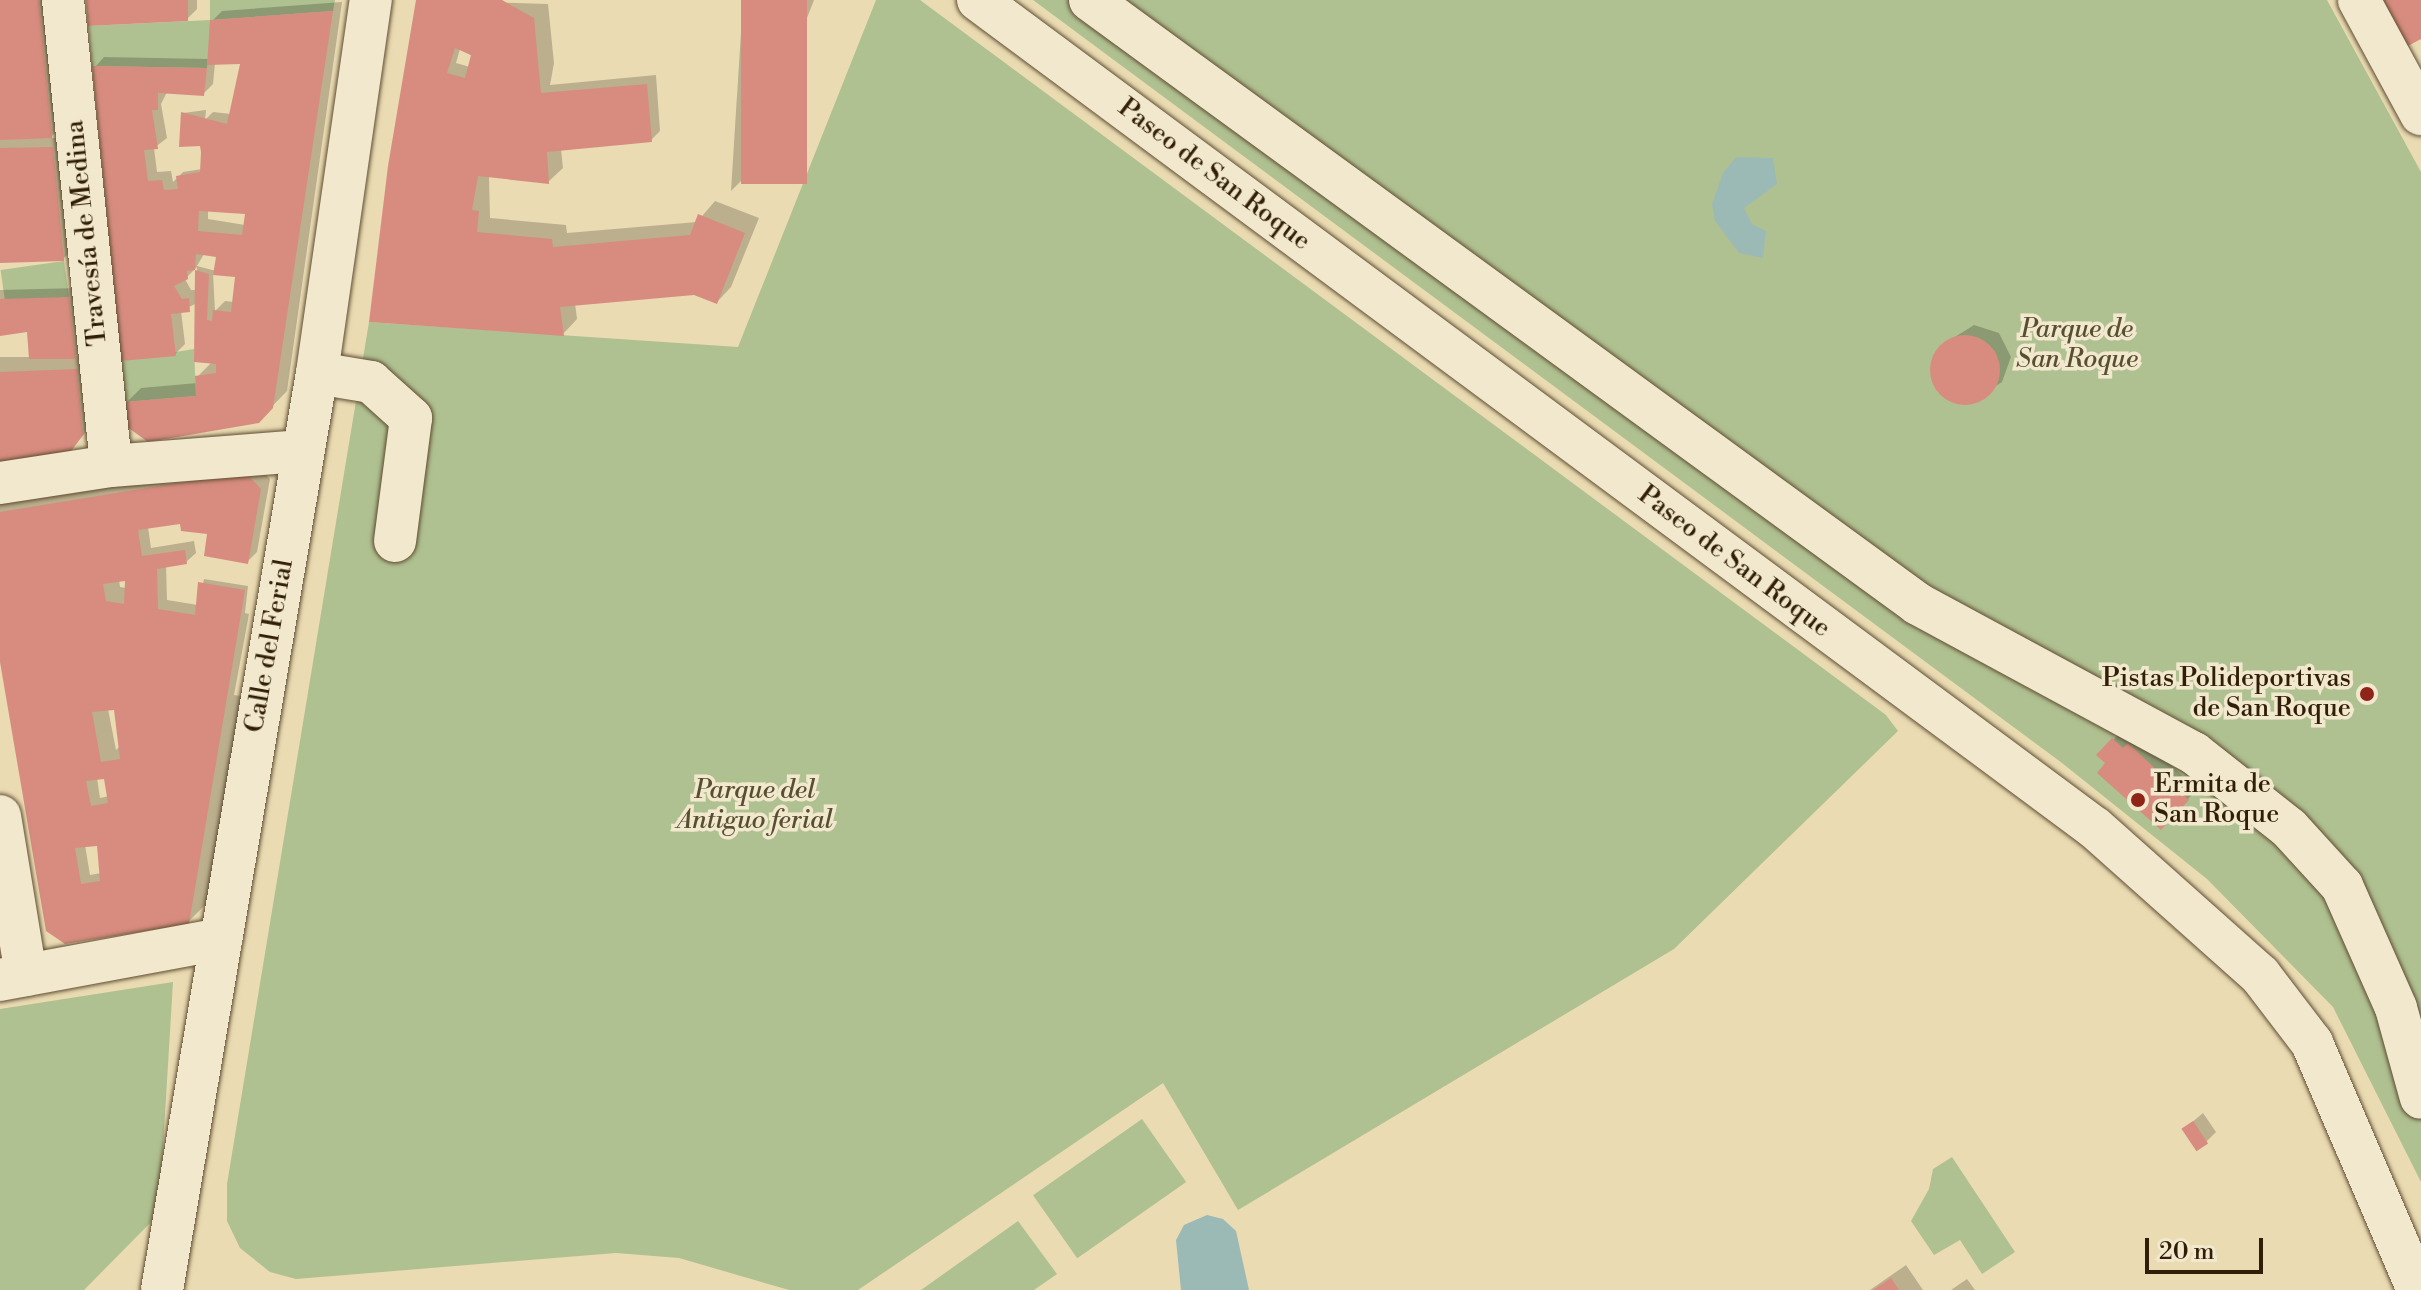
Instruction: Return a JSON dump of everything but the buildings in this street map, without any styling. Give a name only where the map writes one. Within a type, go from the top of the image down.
[{"type":"street","name":"Travesía de Medina","points":[[63,0],[111,466]]},
{"type":"street","name":"Calle del Ferial","points":[[162,1290],[317,373],[371,0]]},
{"type":"street","name":"Paseo de San Roque","points":[[978,0],[2095,828],[2260,975],[2303,1032],[2405,1210],[2418,1290]]},
{"type":"street","points":[[1090,0],[1918,604],[2194,753],[2289,828],[2342,886],[2396,1008],[2421,1098]]},
{"type":"street","points":[[2359,0],[2421,114]]},
{"type":"street","points":[[317,373],[371,382],[411,418],[395,541]]},
{"type":"street","points":[[0,483],[111,466],[302,451]]},
{"type":"street","points":[[0,816],[13,977],[221,939]]},
{"type":"green space","points":[[210,0],[335,0],[333,11],[211,20],[207,68],[92,66],[88,26],[210,20]]},
{"type":"green space","name":"Parque del Antiguo ferial","points":[[876,0],[920,0],[1886,715],[1898,731],[1674,949],[1238,1210],[1163,1083],[858,1290],[789,1290],[679,1258],[616,1253],[296,1279],[270,1272],[240,1248],[227,1221],[227,1184],[369,322],[738,347]]},
{"type":"green space","name":"Parque de San Roque","points":[[1033,0],[2327,0],[2421,172],[2421,1182],[2333,1007],[2207,879],[2062,763]]},
{"type":"green space","points":[[64,261],[69,297],[6,306],[1,270]]},
{"type":"green space","points":[[194,349],[196,396],[124,402],[121,361]]},
{"type":"green space","points":[[173,982],[159,1214],[84,1290],[0,1290],[0,1009]]},
{"type":"green space","points":[[1142,1119],[1186,1182],[1077,1258],[1033,1195]]},
{"type":"green space","points":[[1952,1157],[2015,1252],[1982,1274],[1960,1240],[1934,1255],[1911,1221],[1929,1189],[1933,1169]]},
{"type":"green space","points":[[1018,1221],[1057,1274],[1034,1290],[921,1290]]},
{"type":"water","points":[[1736,157],[1773,158],[1777,184],[1744,208],[1752,224],[1766,231],[1763,258],[1739,253],[1715,221],[1712,204],[1723,173]]},
{"type":"water","points":[[1207,1215],[1223,1219],[1236,1231],[1249,1290],[1181,1290],[1176,1240],[1184,1225]]},
{"type":"place","name":"Pistas Polideportivas de San Roque","points":[[2367,694]]},
{"type":"place","name":"Ermita de San Roque","points":[[2138,800]]}]
